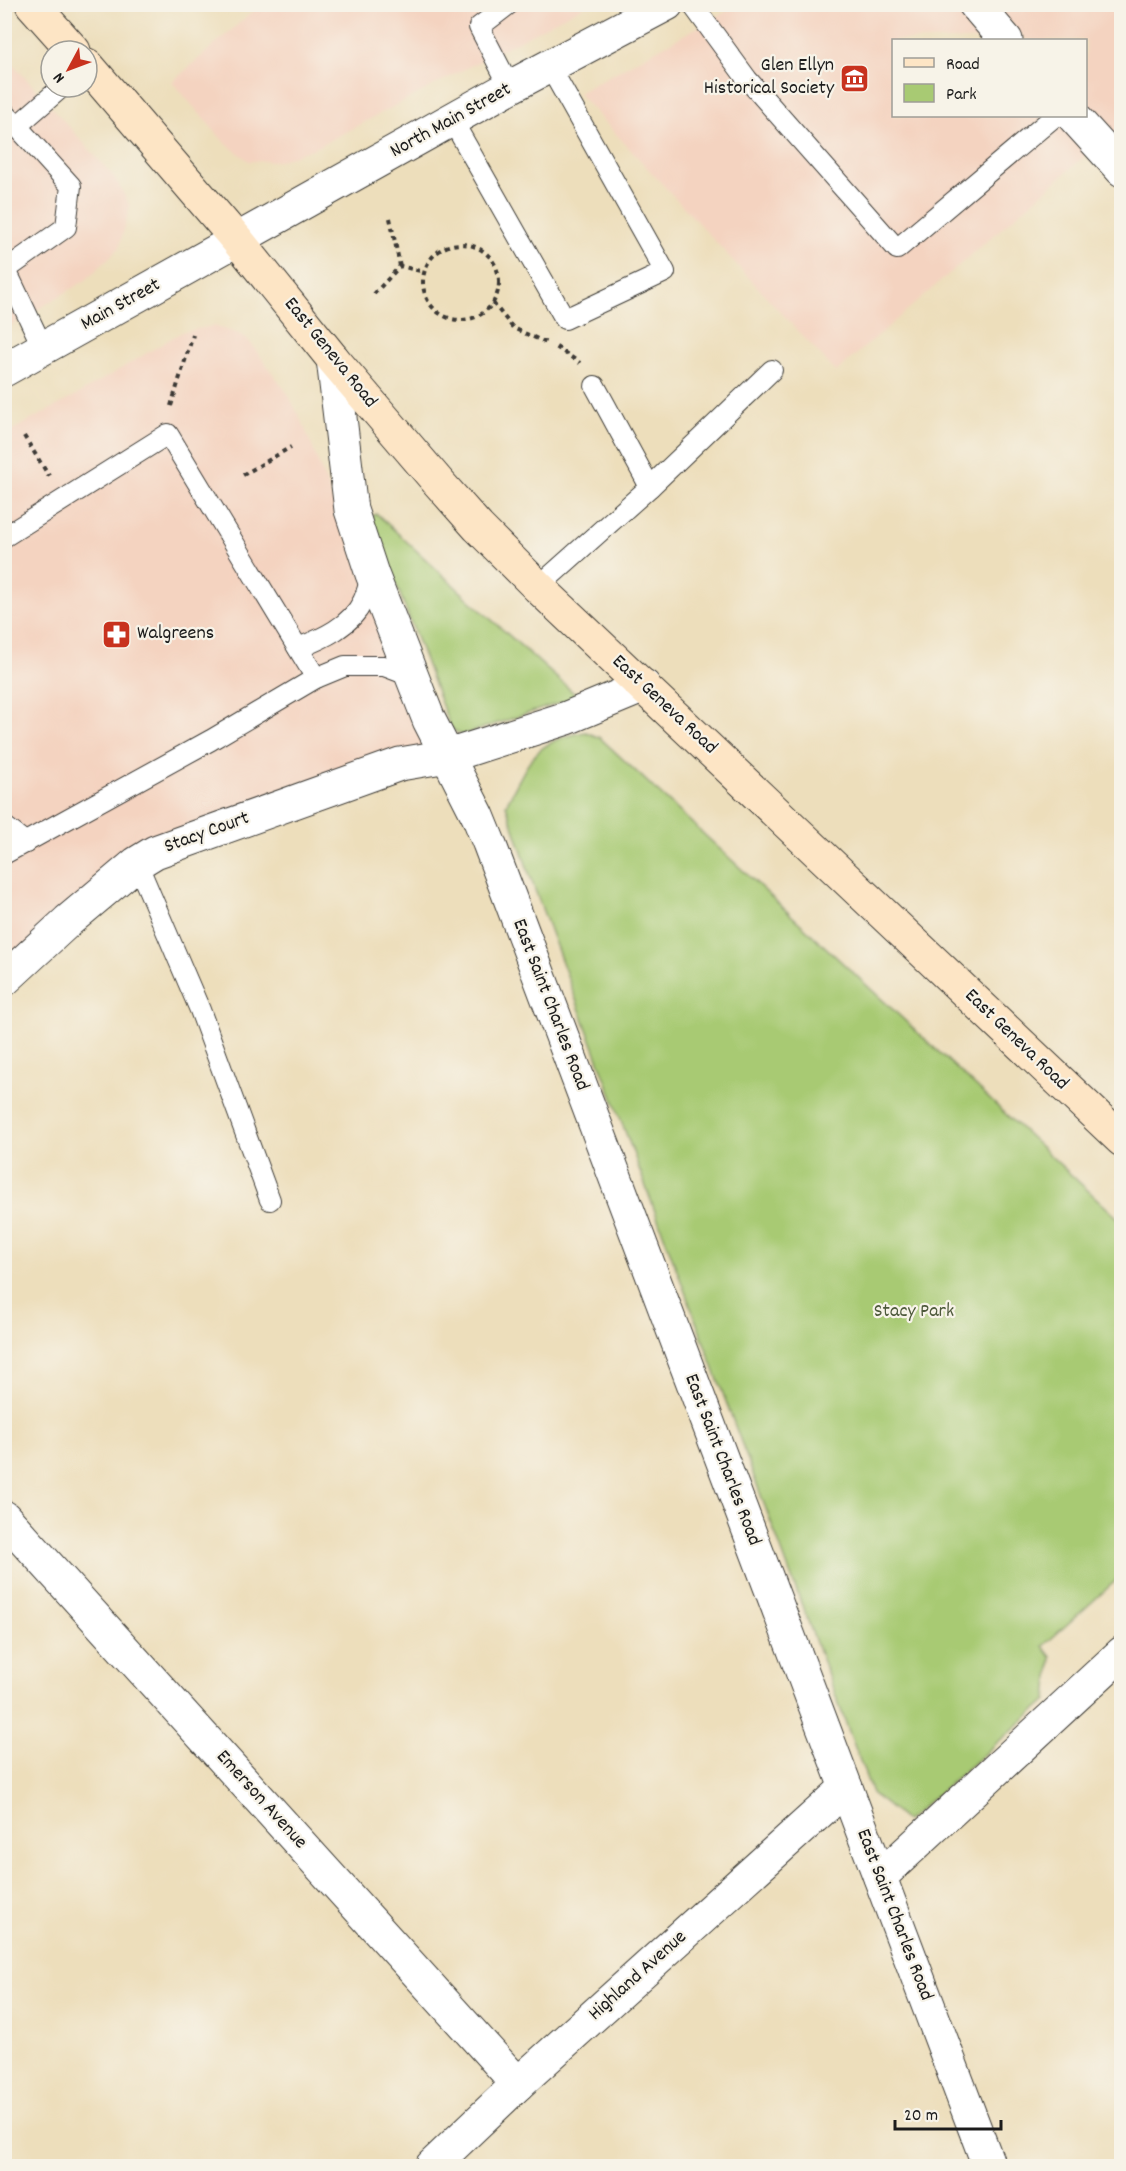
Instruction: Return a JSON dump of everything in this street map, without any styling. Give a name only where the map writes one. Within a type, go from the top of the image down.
[{"type":"main road","points":[[32,4],[63,39]]},
{"type":"main road","points":[[99,79],[238,241]]},
{"type":"main road","name":"East Geneva Road","points":[[238,241],[333,359],[471,520],[538,587],[1122,1140]]},
{"type":"street","name":"North Main Street","points":[[238,241],[510,87],[667,4]]},
{"type":"street","points":[[975,4],[1005,39]]},
{"type":"street","points":[[1074,117],[1122,170]]},
{"type":"street","name":"Main Street","points":[[4,370],[238,241]]},
{"type":"street","name":"East Saint Charles Road","points":[[333,359],[351,510],[372,574],[429,720],[478,816],[489,843],[989,2166]]},
{"type":"street","name":"Stacy Court","points":[[4,980],[68,921],[137,863],[155,852],[400,764],[448,756],[567,718],[644,686]]},
{"type":"street","name":"Emerson Avenue","points":[[4,1517],[518,2084]]},
{"type":"street","points":[[880,1877],[1122,1653]]},
{"type":"street","name":"Highland Avenue","points":[[432,2166],[518,2084],[846,1788]]},
{"type":"lane","points":[[509,4],[479,27],[510,87]]},
{"type":"lane","points":[[692,4],[747,79],[897,249],[1054,117]]},
{"type":"lane","points":[[452,120],[565,319],[665,272],[550,67]]},
{"type":"lane","points":[[43,99],[11,119],[71,186],[66,227],[5,270],[43,348]]},
{"type":"lane","points":[[538,587],[650,487],[772,370]]},
{"type":"lane","points":[[595,386],[650,487]]},
{"type":"lane","points":[[4,537],[168,434],[316,678]]},
{"type":"lane","points":[[298,648],[325,637],[343,626],[363,603],[372,574]]},
{"type":"lane","points":[[4,854],[211,740],[316,678],[345,666],[369,664],[384,666],[413,677]]},
{"type":"lane","points":[[4,826],[26,843]]},
{"type":"lane","points":[[137,863],[200,1010],[270,1200]]},
{"type":"path","points":[[390,218],[400,266]]},
{"type":"path","points":[[471,245],[491,258],[497,269],[498,292],[493,303],[485,312],[463,321],[440,314],[432,306],[423,284],[424,272],[429,261],[437,252],[448,246],[471,245]]},
{"type":"path","points":[[400,266],[424,272]]},
{"type":"path","points":[[374,294],[400,266]]},
{"type":"path","points":[[493,303],[513,328],[572,356],[584,367],[595,386]]},
{"type":"path","points":[[170,411],[193,335]]},
{"type":"path","points":[[24,436],[53,484]]},
{"type":"path","points":[[243,476],[291,447]]},
{"type":"shaded area","points":[[260,5],[586,5],[317,147],[279,161],[249,161],[225,143],[172,82]]},
{"type":"shaded area","points":[[738,5],[966,5],[997,39],[892,39],[892,117],[1065,117],[1093,149],[836,372],[578,93]]},
{"type":"shaded area","points":[[995,5],[1121,5],[1121,148],[1087,108],[1087,39],[1025,39]]},
{"type":"shaded area","points":[[4,54],[39,93],[39,99],[44,99],[115,178],[130,206],[119,248],[86,280],[5,329]]},
{"type":"shaded area","points":[[214,326],[239,334],[249,341],[288,394],[304,426],[433,756],[145,856],[5,978],[5,434],[77,395],[182,332]]},
{"type":"green space","points":[[377,514],[576,695],[575,698],[462,735],[453,730],[372,520],[373,515]]},
{"type":"green space","name":"Stacy Park","points":[[586,732],[600,738],[1121,1221],[1121,1576],[1043,1646],[1051,1657],[1047,1700],[906,1821],[872,1793],[531,879],[506,805],[527,765],[543,747],[568,736]]},
{"type":"place","name":"Glen Ellyn Historical Society","points":[[855,78]]},
{"type":"place","name":"Walgreens","points":[[116,634]]}]
